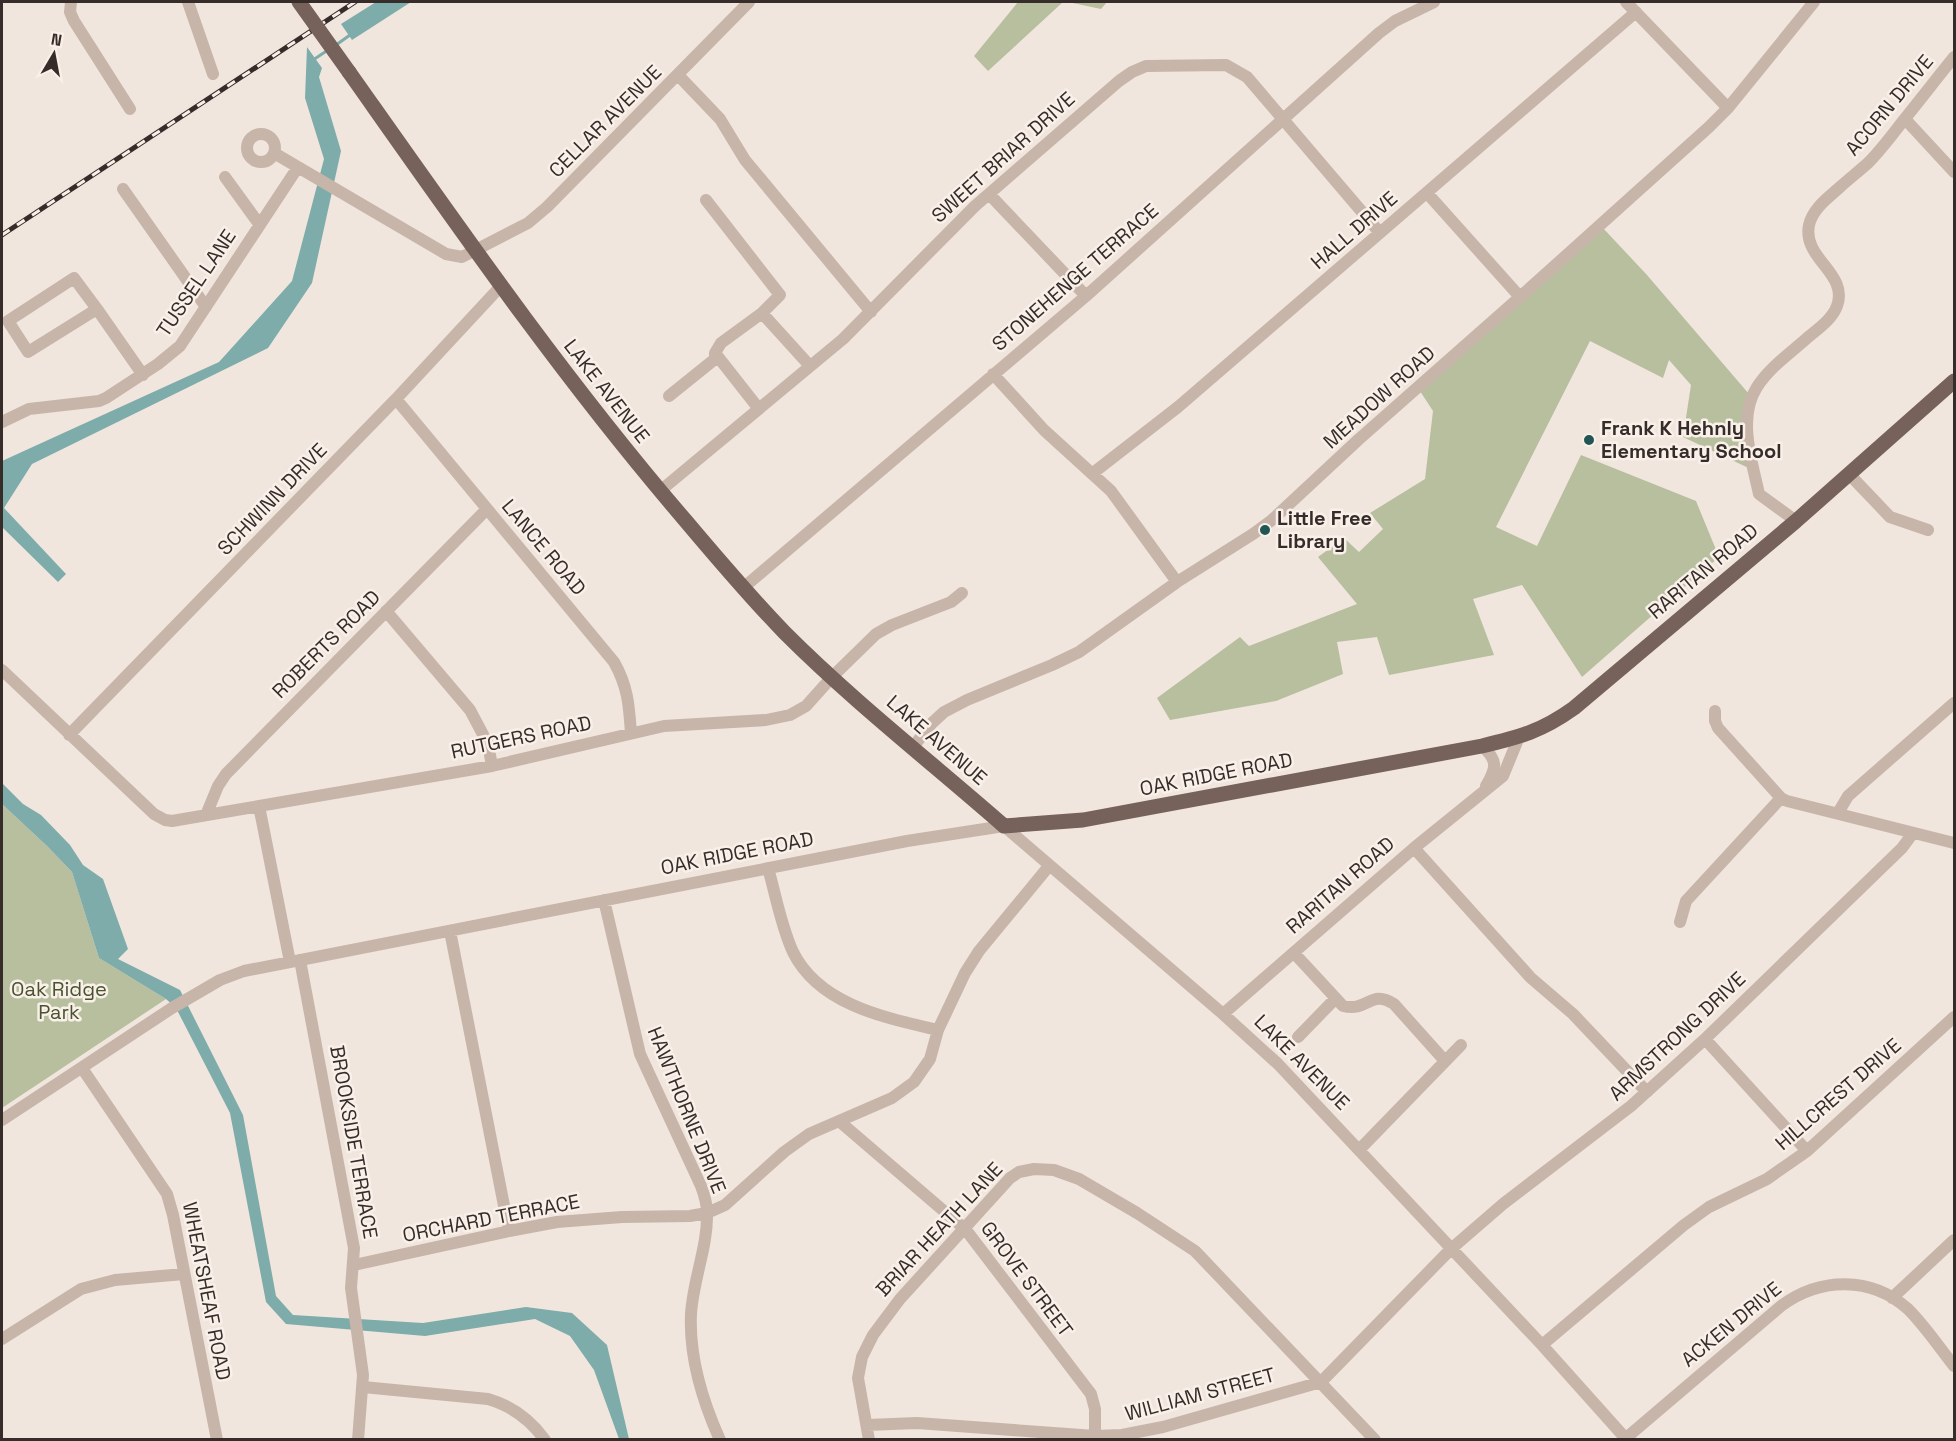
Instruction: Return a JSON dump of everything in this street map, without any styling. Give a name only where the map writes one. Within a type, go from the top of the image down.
[{"type":"main road","name":"LAKE AVENUE","points":[[299,2],[500,287],[660,491],[785,633],[831,677],[1004,826]]},
{"type":"main road","name":"RARITAN ROAD","points":[[1519,737],[1552,724],[1574,708],[1796,521],[1954,381]]},
{"type":"main road","name":"OAK RIDGE ROAD","points":[[1004,826],[1083,820],[1482,746],[1519,737]]},
{"type":"street","points":[[71,2],[70,12],[74,21],[130,109]]},
{"type":"street","points":[[188,2],[213,74]]},
{"type":"street","name":"CELLAR AVENUE","points":[[274,153],[446,254],[462,257],[528,223],[548,207],[749,2]]},
{"type":"street","name":"STONEHENGE TERRACE","points":[[743,588],[1086,296],[1379,33],[1395,21],[1434,2]]},
{"type":"street","points":[[1626,2],[1728,108]]},
{"type":"street","name":"MEADOW ROAD","points":[[913,747],[944,712],[1079,652],[1177,582],[1272,520],[1358,440],[1709,127],[1728,108],[1814,2]]},
{"type":"street","name":"HALL DRIVE","points":[[1093,473],[1178,407],[1636,12]]},
{"type":"street","name":"ACORN DRIVE","points":[[1796,521],[1759,494],[1747,427],[1749,405],[1756,388],[1769,371],[1822,325],[1837,306],[1839,288],[1833,276],[1818,259],[1810,243],[1808,231],[1812,215],[1822,202],[1868,163],[1954,57]]},
{"type":"street","name":"SWEET BRIAR DRIVE","points":[[660,491],[843,339],[934,246],[989,194],[1119,81],[1146,66],[1226,64],[1233,67],[1247,77],[1380,233]]},
{"type":"street","points":[[678,75],[720,119],[746,160],[871,312]]},
{"type":"street","points":[[1905,119],[1954,172]]},
{"type":"street","name":"TUSSEL LANE","points":[[2,422],[29,409],[99,401],[170,356],[180,346],[298,168]]},
{"type":"street","points":[[225,177],[259,224]]},
{"type":"street","points":[[123,189],[206,307]]},
{"type":"street","points":[[1427,193],[1521,297]]},
{"type":"street","points":[[989,194],[1086,296]]},
{"type":"street","points":[[669,396],[715,359],[715,353],[721,343],[762,313],[780,295],[706,200]]},
{"type":"street","points":[[98,309],[28,352],[8,321],[74,278],[98,309],[143,375]]},
{"type":"street","name":"SCHWINN DRIVE","points":[[69,735],[396,399],[500,287]]},
{"type":"street","points":[[762,313],[810,366]]},
{"type":"street","points":[[715,353],[759,409]]},
{"type":"street","points":[[993,374],[1044,430],[1111,491],[1177,582]]},
{"type":"street","name":"LANCE ROAD","points":[[396,399],[614,662],[624,680],[631,733]]},
{"type":"street","points":[[1849,474],[1890,517],[1928,530]]},
{"type":"street","name":"ROBERTS ROAD","points":[[206,815],[218,786],[226,774],[487,509]]},
{"type":"street","name":"RUTGERS ROAD","points":[[2,670],[159,818],[172,822],[492,766],[664,726],[766,720],[790,715],[806,706],[831,677],[876,634],[892,625],[951,602],[962,593]]},
{"type":"street","points":[[386,611],[470,710],[488,744],[492,766]]},
{"type":"street","points":[[1838,813],[1848,796],[1954,703]]},
{"type":"street","points":[[1715,711],[1718,728],[1781,798],[1954,843]]},
{"type":"street","name":"RARITAN ROAD","points":[[1223,1014],[1414,848],[1503,776],[1519,737]]},
{"type":"street","name":"RARITAN ROAD","points":[[1482,746],[1492,754],[1495,763],[1494,774],[1484,790]]},
{"type":"street","points":[[1680,922],[1686,901],[1781,798]]},
{"type":"street","name":"BROOKSIDE TERRACE","points":[[258,806],[295,961],[354,1248],[351,1288],[359,1337],[363,1387],[358,1440]]},
{"type":"street","name":"LAKE AVENUE","points":[[1004,826],[1278,1064],[1542,1345],[1626,1439]]},
{"type":"street","name":"OAK RIDGE ROAD","points":[[2,1119],[186,999],[232,975],[255,968],[924,838],[1004,826]]},
{"type":"street","name":"ARMSTRONG DRIVE","points":[[1451,1249],[1503,1204],[1647,1092],[1902,848],[1912,833]]},
{"type":"street","points":[[1414,848],[1532,978],[1573,1014],[1647,1092]]},
{"type":"street","name":"ORCHARD TERRACE","points":[[354,1265],[509,1231],[590,1219],[690,1216],[707,1213],[725,1205],[784,1152],[810,1134],[892,1098],[920,1075],[930,1059],[938,1030],[961,981],[975,958],[1049,866]]},
{"type":"street","points":[[768,868],[794,952],[816,983],[834,996],[857,1006],[938,1030]]},
{"type":"street","name":"HAWTHORNE DRIVE","points":[[604,900],[640,1054],[701,1186],[707,1213],[706,1231],[691,1315],[692,1336],[697,1378],[720,1440]]},
{"type":"street","points":[[450,930],[509,1231]]},
{"type":"street","points":[[1294,953],[1343,1006],[1361,1007],[1377,999],[1387,1000],[1394,1004],[1445,1061]]},
{"type":"street","points":[[1298,1037],[1335,999]]},
{"type":"street","name":"HILLCREST DRIVE","points":[[1542,1345],[1684,1225],[1709,1207],[1767,1179],[1807,1151],[1954,1017]]},
{"type":"street","points":[[1705,1038],[1807,1151]]},
{"type":"street","points":[[1359,1150],[1461,1045]]},
{"type":"street","name":"WHEATSHEAF ROAD","points":[[82,1068],[168,1194],[216,1440]]},
{"type":"street","name":"GROVE STREET","points":[[838,1121],[963,1227],[1091,1394],[1095,1409],[1095,1436]]},
{"type":"street","name":"BRIAR HEATH LANE","points":[[869,1440],[858,1378],[862,1357],[873,1335],[885,1317],[963,1227],[1010,1178],[1018,1172],[1034,1169],[1054,1170],[1079,1179],[1195,1251],[1375,1440]]},
{"type":"street","points":[[1893,1298],[1954,1240]]},
{"type":"street","name":"WILLIAM STREET","points":[[867,1425],[917,1423],[1095,1436],[1149,1435],[1163,1427],[1321,1382],[1451,1249]]},
{"type":"street","points":[[2,1339],[81,1289],[115,1280],[184,1274]]},
{"type":"street","name":"ACKEN DRIVE","points":[[1626,1439],[1781,1306],[1798,1295],[1826,1285],[1846,1284],[1866,1287],[1893,1298],[1910,1311],[1954,1366]]},
{"type":"street","points":[[363,1387],[488,1399],[508,1406],[525,1417],[545,1440]]},
{"type":"green space","points":[[1018,2],[1063,2],[988,71],[974,56]]},
{"type":"green space","points":[[1068,2],[1107,2],[1101,9]]},
{"type":"green space","points":[[1602,227],[1647,275],[1749,394],[1755,471],[1683,437],[1691,385],[1669,360],[1663,378],[1590,341],[1496,527],[1537,546],[1581,455],[1696,501],[1719,557],[1582,677],[1522,585],[1473,599],[1494,655],[1389,675],[1377,637],[1337,642],[1343,674],[1276,701],[1170,720],[1157,698],[1240,637],[1249,646],[1357,604],[1318,557],[1344,538],[1359,552],[1383,529],[1370,513],[1425,479],[1433,411],[1418,388]]},
{"type":"green space","name":"Oak Ridge Park","points":[[2,804],[72,872],[99,958],[166,999],[2,1108]]},
{"type":"water","points":[[376,2],[411,2],[352,40],[341,24]]},
{"type":"water","points":[[307,47],[322,68],[319,77],[341,151],[312,283],[268,348],[32,464],[4,508],[66,574],[58,582],[2,527],[2,461],[219,362],[292,281],[324,159],[305,98]]},
{"type":"water","points":[[2,783],[23,804],[41,815],[70,845],[83,865],[103,879],[128,949],[118,959],[180,990],[243,1115],[276,1296],[293,1315],[423,1323],[526,1307],[572,1313],[607,1345],[629,1439],[619,1439],[594,1370],[570,1336],[535,1319],[425,1336],[286,1324],[266,1302],[230,1113],[176,1008],[166,999],[99,958],[72,872],[2,804]]},
{"type":"waterway","points":[[336,45],[350,35]]},
{"type":"waterway","points":[[313,60],[328,50]]},
{"type":"railway","points":[[2,235],[355,2]]},
{"type":"place","name":"Frank K Hehnly Elementary School","points":[[1589,440]]},
{"type":"place","name":"Little Free Library","points":[[1265,530]]}]
